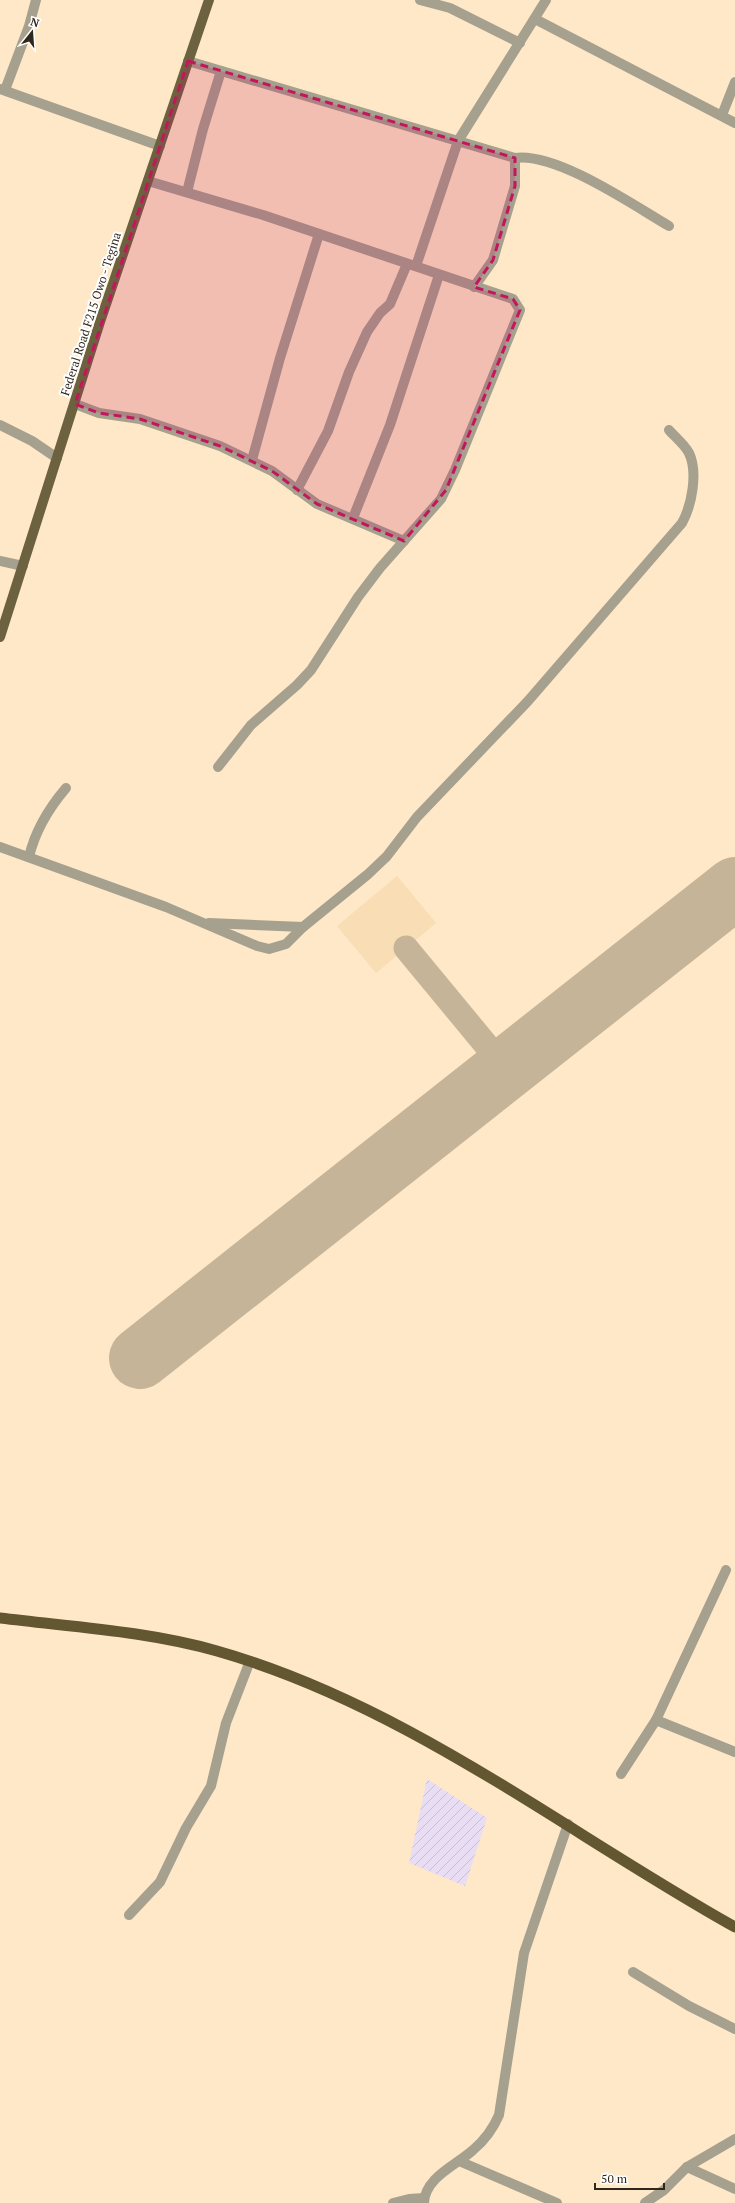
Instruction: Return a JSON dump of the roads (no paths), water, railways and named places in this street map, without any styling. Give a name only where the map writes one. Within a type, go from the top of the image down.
[{"type":"highway","points":[[0,1618],[154,1638],[215,1650],[250,1661],[316,1687],[391,1722],[568,1824],[650,1877],[735,1927]]},
{"type":"main road","name":"Federal Road F215 Owo - Tegina","points":[[0,637],[100,322],[209,0]]},
{"type":"street","points":[[36,0],[29,26],[3,89],[160,146]]},
{"type":"street","points":[[420,0],[450,8],[520,43]]},
{"type":"street","points":[[297,490],[328,431],[349,372],[367,332],[380,313],[390,304],[411,265],[458,141],[546,0]]},
{"type":"street","points":[[535,19],[735,123]]},
{"type":"street","points":[[188,61],[515,158],[530,156],[564,168],[670,226]]},
{"type":"street","points":[[187,192],[202,129],[221,71]]},
{"type":"street","points":[[722,115],[735,82]]},
{"type":"street","points":[[474,287],[493,260],[515,186],[515,158]]},
{"type":"street","points":[[148,181],[319,234],[513,299],[520,310],[446,490],[380,568],[358,597],[311,670],[297,685],[251,725],[218,767]]},
{"type":"street","points":[[252,460],[280,358],[319,234]]},
{"type":"street","points":[[353,518],[390,425],[439,275]]},
{"type":"street","points":[[75,404],[99,413],[140,419],[252,460],[272,471],[317,504],[353,518],[404,541]]},
{"type":"street","points":[[0,425],[32,441],[57,458]]},
{"type":"street","points":[[0,847],[207,923],[232,937],[269,949],[286,944],[303,927],[367,875],[387,856],[417,817],[528,701],[682,522],[687,514],[693,466],[689,452],[669,430]]},
{"type":"street","points":[[0,561],[23,566]]},
{"type":"street","points":[[29,857],[38,832],[49,810],[66,788]]},
{"type":"street","points":[[207,923],[303,927]]},
{"type":"street","points":[[620,1774],[656,1720],[726,1570]]},
{"type":"street","points":[[129,1915],[160,1882],[186,1828],[211,1786],[226,1722],[250,1661]]},
{"type":"street","points":[[656,1720],[735,1752]]},
{"type":"street","points":[[393,2203],[409,2199],[424,2201],[430,2186],[473,2150],[492,2129],[499,2115],[524,1953],[568,1824]]},
{"type":"street","points":[[633,1972],[689,2006],[735,2029]]},
{"type":"street","points":[[645,2203],[656,2199],[687,2167],[735,2139]]},
{"type":"street","points":[[459,2161],[557,2203]]},
{"type":"street","points":[[687,2167],[735,2189]]}]
